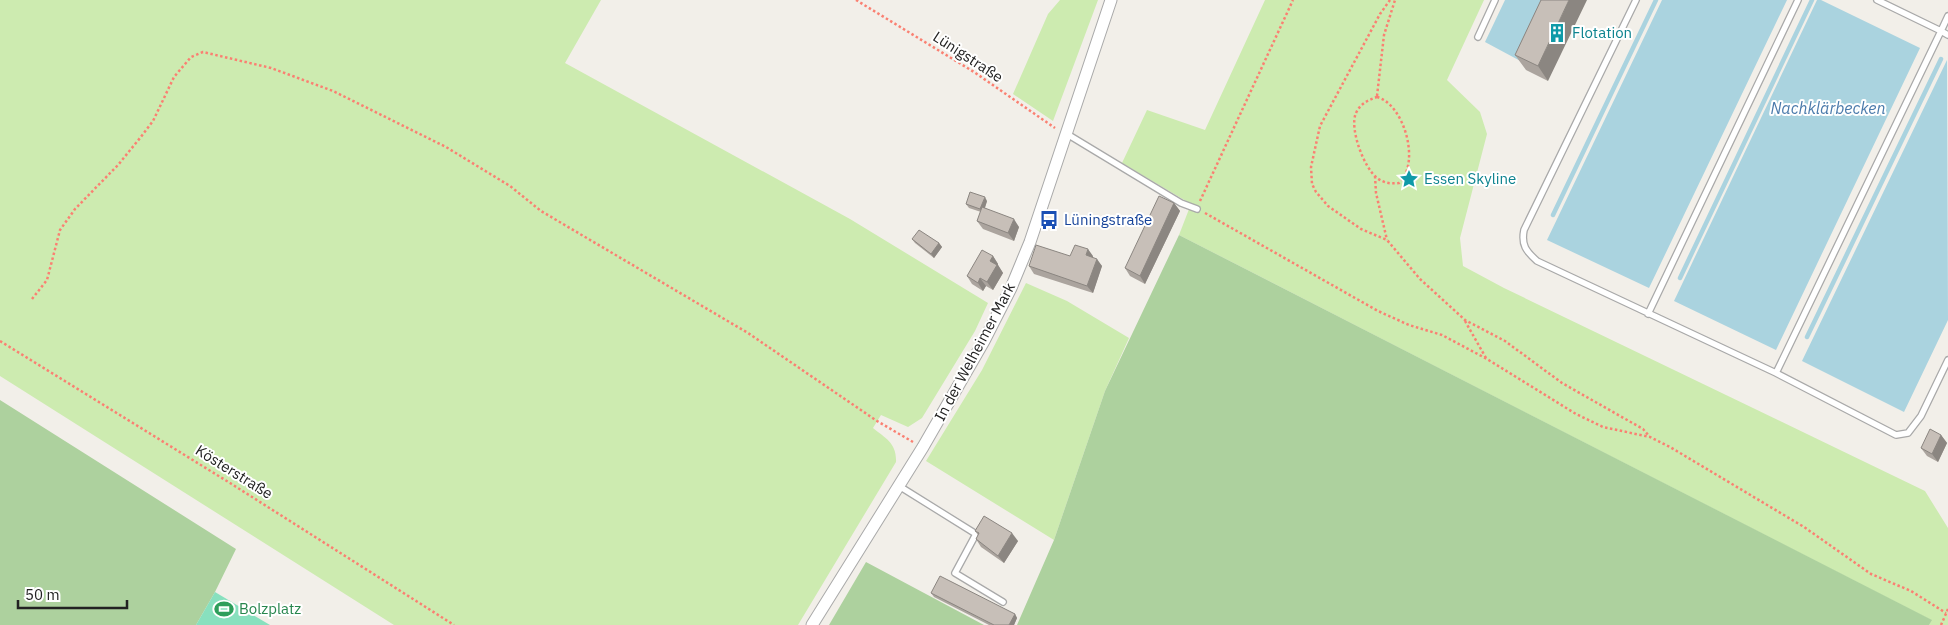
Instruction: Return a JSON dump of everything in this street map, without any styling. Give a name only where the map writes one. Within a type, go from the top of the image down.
[{"type":"street","name":"In der Welheimer Mark","points":[[812,625],[899,486],[984,341],[1011,288],[1030,242],[1068,134],[1111,0]]},
{"type":"lane","points":[[1478,37],[1495,0]]},
{"type":"lane","points":[[1636,0],[1524,230],[1522,242],[1527,252],[1537,261],[1776,373],[1896,435],[1908,433],[1921,416],[1948,360]]},
{"type":"lane","points":[[1648,314],[1798,0]]},
{"type":"lane","points":[[1877,0],[1948,35]]},
{"type":"lane","points":[[1776,373],[1948,16]]},
{"type":"lane","points":[[1068,134],[1181,203],[1197,209]]},
{"type":"lane","points":[[899,486],[976,534],[956,573],[1002,602]]},
{"type":"path","name":"Lünigstraße","points":[[856,0],[974,72],[1050,126],[1068,134]]},
{"type":"path","points":[[1293,0],[1197,209],[1378,312],[1409,325],[1442,335],[1487,359],[1589,420],[1603,426],[1650,437],[1804,527],[1870,574],[1911,591],[1946,613]]},
{"type":"path","points":[[1387,240],[1361,230],[1328,206],[1312,184],[1311,167],[1316,139],[1326,113],[1380,14],[1390,0]]},
{"type":"path","points":[[1377,96],[1384,35],[1395,0]]},
{"type":"path","points":[[32,299],[47,280],[60,230],[75,209],[118,165],[140,138],[153,120],[174,77],[190,57],[203,52],[216,54],[271,68],[333,90],[446,148],[510,186],[541,211],[748,333],[877,421],[922,447]]},
{"type":"path","points":[[1377,96],[1384,98],[1398,117],[1408,143],[1411,161],[1408,172],[1399,183],[1390,184],[1375,176],[1367,165],[1356,140],[1354,118],[1361,106],[1377,96]]},
{"type":"path","points":[[1375,176],[1376,193],[1387,240],[1420,279],[1465,320],[1524,353],[1550,374],[1643,429],[1650,437]]},
{"type":"path","points":[[1465,320],[1487,359]]},
{"type":"path","name":"Kösterstraße","points":[[0,341],[230,483],[454,625]]},
{"type":"path","points":[[1940,625],[1948,609]]},
{"type":"green space","points":[[0,0],[601,0],[565,63],[850,219],[988,303],[975,331],[922,418],[908,427],[881,415],[873,428],[886,438],[895,450],[896,462],[798,625],[394,625],[0,376]]},
{"type":"green space","points":[[1060,0],[1098,0],[1053,121],[1013,94],[1048,14]]},
{"type":"green space","points":[[1265,0],[1484,0],[1447,80],[1480,112],[1487,134],[1460,238],[1463,266],[1504,288],[1925,491],[1948,528],[1948,625],[1929,625],[1931,620],[1179,235],[1191,204],[1122,163],[1147,110],[1205,130]]},
{"type":"green space","points":[[1179,235],[1932,620],[1929,625],[1017,625],[1054,540],[1105,391]]},
{"type":"green space","points":[[1026,283],[1067,301],[1129,338],[1105,391],[1054,540],[926,461],[982,370]]},
{"type":"green space","points":[[0,400],[236,549],[196,625],[0,625]]},
{"type":"green space","points":[[866,562],[984,625],[829,625]]},
{"type":"green space","name":"Bolzplatz","points":[[215,592],[270,625],[196,625]]},
{"type":"water","points":[[1505,0],[1559,0],[1528,65],[1485,42]]},
{"type":"water","name":"Nachklärbecken","points":[[1662,0],[1787,0],[1649,288],[1547,240]]},
{"type":"water","name":"Nachklärbecken","points":[[1817,0],[1821,0],[1920,48],[1776,350],[1674,301]]},
{"type":"water","name":"Nachklärbecken","points":[[1947,60],[1948,320],[1904,412],[1802,361]]},
{"type":"building","points":[[1541,0],[1569,0],[1538,66],[1515,55]]},
{"type":"building","points":[[970,192],[985,197],[980,209],[966,204]]},
{"type":"building","points":[[1159,196],[1174,203],[1140,276],[1125,268]]},
{"type":"building","points":[[982,207],[1014,219],[1008,233],[977,221]]},
{"type":"building","points":[[919,230],[939,243],[931,254],[912,239]]},
{"type":"building","points":[[1036,245],[1070,256],[1075,245],[1088,249],[1086,255],[1097,259],[1087,286],[1029,266]]},
{"type":"building","points":[[982,250],[993,256],[990,261],[997,265],[987,282],[980,278],[978,283],[967,276]]},
{"type":"building","points":[[1930,429],[1941,435],[1932,454],[1921,448]]},
{"type":"building","points":[[984,516],[1012,533],[998,556],[976,539],[979,533],[975,531]]},
{"type":"building","points":[[940,576],[1015,614],[1009,625],[994,625],[931,593]]},
{"type":"waterway","points":[[1553,215],[1656,0]]},
{"type":"waterway","points":[[1680,278],[1812,0]]},
{"type":"waterway","points":[[1807,337],[1941,59]]},
{"type":"place","name":"Flotation","points":[[1557,33]]},
{"type":"place","name":"Essen Skyline","points":[[1409,179]]},
{"type":"place","name":"Lüningstraße","points":[[1049,220]]},
{"type":"place","name":"Bolzplatz","points":[[224,609]]}]
